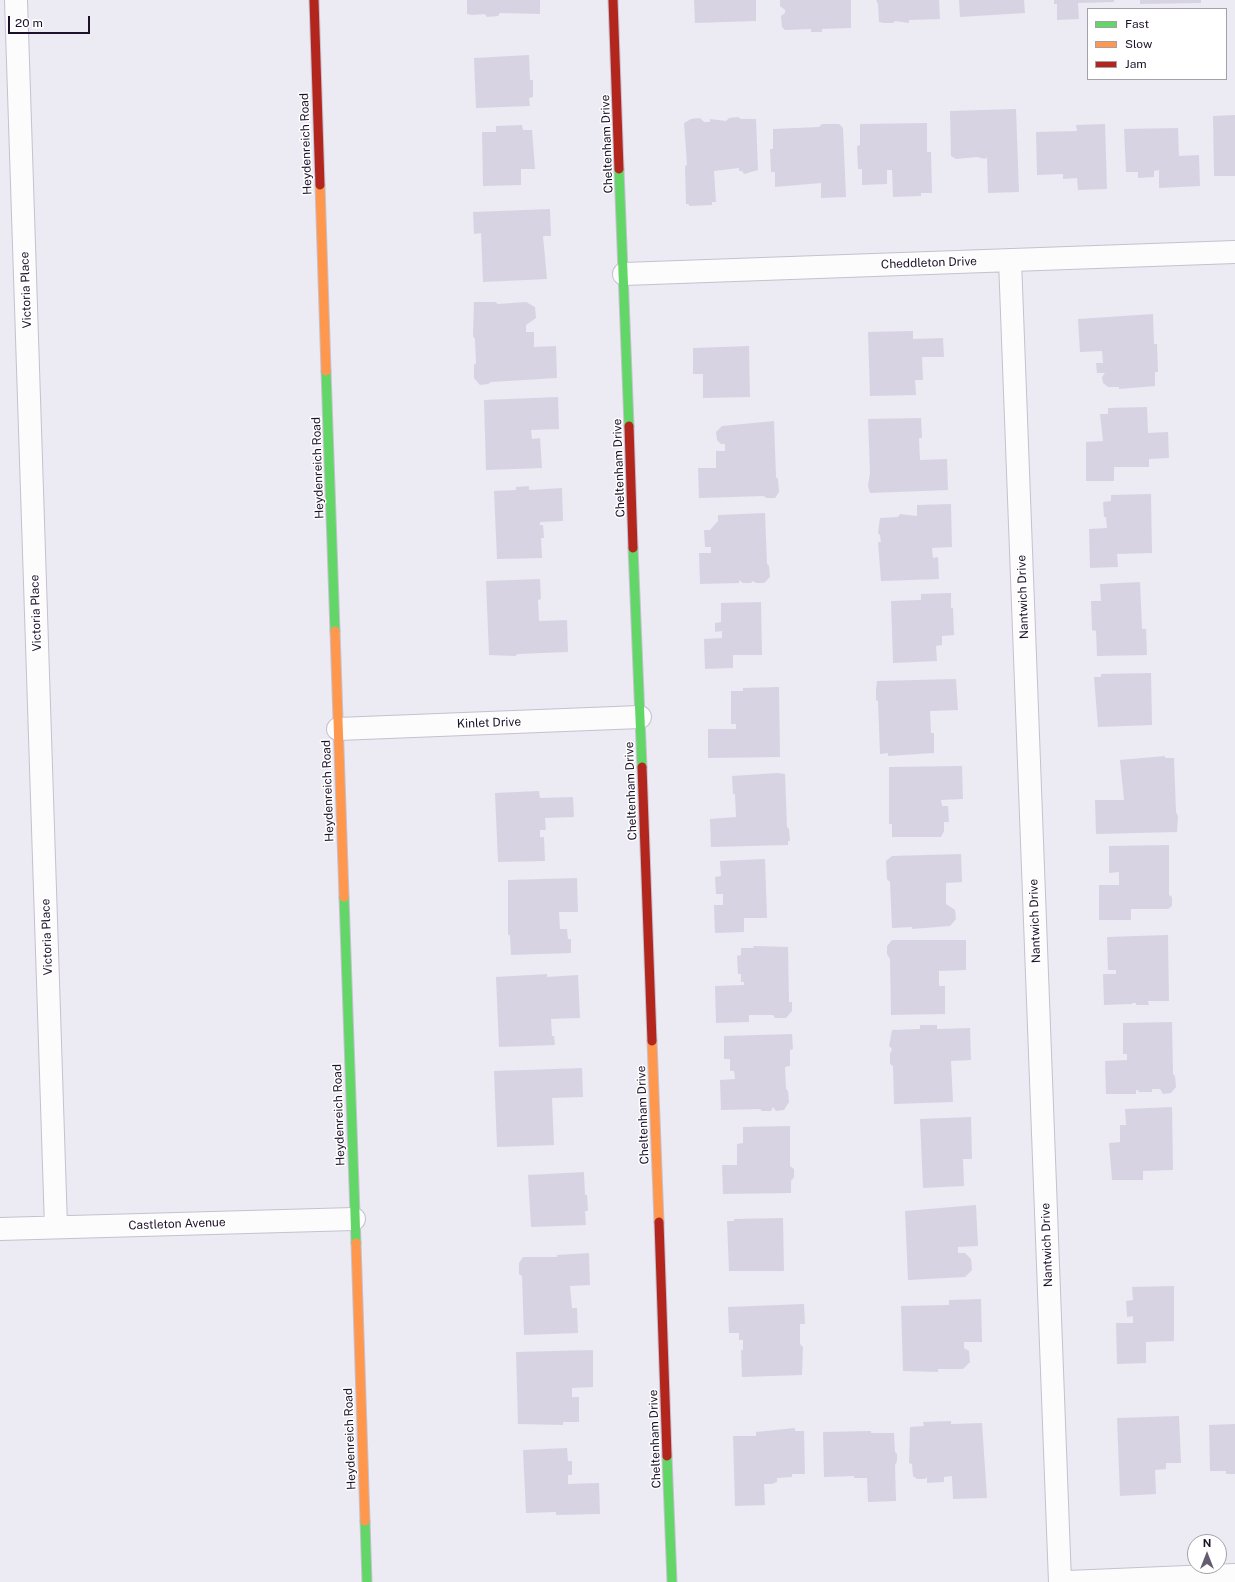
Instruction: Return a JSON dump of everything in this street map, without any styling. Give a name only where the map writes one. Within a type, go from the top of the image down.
[{"type":"street","name":"Victoria Place","points":[[16,0],[56,1227]]},
{"type":"street","name":"Heydenreich Road","points":[[314,0],[367,1582]]},
{"type":"street","name":"Cheltenham Drive","points":[[613,0],[672,1582]]},
{"type":"street","name":"Cheddleton Drive","points":[[624,274],[1235,252]]},
{"type":"street","name":"Nantwich Drive","points":[[1010,260],[1060,1582]]},
{"type":"street","name":"Kinlet Drive","points":[[338,729],[640,717]]},
{"type":"street","name":"Castleton Avenue","points":[[0,1229],[354,1219]]},
{"type":"street","points":[[1068,1582],[1235,1575]]},
{"type":"building","points":[[467,0],[540,0],[540,14],[500,13],[498,16],[487,17],[485,14],[472,15],[467,14]]},
{"type":"building","points":[[694,0],[756,0],[756,21],[695,23]]},
{"type":"building","points":[[780,0],[851,0],[851,28],[822,29],[822,32],[811,32],[811,29],[785,30],[782,27],[781,16],[785,13],[785,10],[780,6]]},
{"type":"building","points":[[876,0],[939,0],[940,19],[909,20],[909,23],[895,21],[893,23],[879,22],[878,4]]},
{"type":"building","points":[[959,0],[1024,0],[1025,13],[960,17]]},
{"type":"building","points":[[1054,0],[1114,0],[1114,2],[1078,3],[1079,19],[1057,20],[1057,4],[1054,4]]},
{"type":"building","points":[[1140,0],[1201,0],[1201,3],[1140,4]]},
{"type":"building","points":[[529,55],[530,80],[533,80],[533,97],[529,98],[530,106],[476,108],[474,58]]},
{"type":"building","points":[[1016,109],[1019,192],[988,193],[987,157],[985,159],[977,157],[956,159],[951,156],[950,111]]},
{"type":"building","points":[[1235,115],[1235,176],[1214,176],[1213,116]]},
{"type":"building","points":[[738,117],[741,119],[756,119],[758,170],[744,174],[742,171],[739,171],[739,168],[714,171],[716,202],[712,202],[712,205],[689,206],[689,204],[686,204],[685,166],[687,165],[684,123],[691,119],[700,118],[704,122],[710,122],[710,119],[726,121],[729,118]]},
{"type":"building","points":[[927,123],[927,152],[931,152],[932,193],[921,193],[921,196],[893,197],[892,170],[887,170],[887,184],[862,185],[862,169],[858,169],[857,146],[860,145],[860,124]]},
{"type":"building","points":[[822,124],[839,124],[843,128],[846,197],[821,198],[821,183],[775,187],[775,172],[771,172],[770,149],[773,149],[773,129],[819,127]]},
{"type":"building","points":[[1105,124],[1107,189],[1078,190],[1077,178],[1063,179],[1063,174],[1037,175],[1036,132],[1077,131],[1076,125]]},
{"type":"building","points":[[522,125],[523,130],[532,130],[535,169],[521,169],[521,185],[483,186],[482,132],[496,132],[496,126]]},
{"type":"building","points":[[1178,128],[1179,156],[1199,155],[1200,186],[1159,188],[1159,170],[1154,171],[1154,177],[1138,178],[1138,172],[1126,172],[1124,129]]},
{"type":"building","points":[[550,209],[551,236],[543,236],[547,279],[483,282],[481,233],[474,234],[473,212]]},
{"type":"building","points":[[474,302],[495,302],[498,304],[526,302],[535,307],[536,318],[526,325],[526,332],[534,332],[534,347],[556,346],[557,378],[491,382],[480,385],[474,378],[474,365],[476,363],[475,339],[473,336]]},
{"type":"building","points":[[1153,314],[1154,344],[1157,344],[1158,372],[1155,372],[1155,386],[1119,389],[1119,387],[1108,387],[1103,383],[1102,377],[1105,373],[1097,373],[1096,363],[1103,363],[1102,351],[1080,352],[1078,319]]},
{"type":"building","points":[[913,331],[913,339],[943,338],[944,357],[922,357],[923,380],[915,380],[916,395],[870,396],[868,332]]},
{"type":"building","points":[[749,346],[750,397],[703,398],[703,374],[693,374],[693,348]]},
{"type":"building","points":[[558,397],[559,429],[531,430],[532,439],[540,438],[542,468],[486,470],[484,400]]},
{"type":"building","points":[[1147,407],[1148,433],[1168,432],[1169,458],[1149,459],[1149,467],[1114,467],[1114,481],[1086,481],[1086,442],[1103,441],[1100,414],[1108,414],[1108,408]]},
{"type":"building","points":[[921,418],[922,438],[919,438],[920,460],[947,459],[948,490],[870,493],[868,486],[870,473],[868,419]]},
{"type":"building","points":[[774,421],[776,477],[778,479],[779,492],[775,498],[766,498],[764,496],[699,498],[698,468],[716,468],[716,451],[725,451],[725,444],[721,444],[717,440],[716,432],[722,426]]},
{"type":"building","points":[[529,486],[529,490],[562,488],[563,521],[540,522],[540,525],[543,525],[544,538],[541,538],[542,558],[497,559],[494,491],[516,490],[516,487]]},
{"type":"building","points":[[1151,494],[1152,553],[1117,554],[1118,567],[1090,568],[1089,529],[1107,528],[1106,517],[1104,517],[1103,502],[1111,501],[1111,495]]},
{"type":"building","points":[[951,504],[952,547],[932,548],[933,558],[938,557],[939,579],[881,581],[878,542],[881,542],[880,535],[878,533],[880,518],[898,517],[900,514],[917,516],[917,505]]},
{"type":"building","points":[[765,513],[767,564],[769,566],[770,577],[764,583],[756,583],[753,581],[751,583],[743,583],[739,580],[739,583],[700,584],[699,553],[711,553],[711,547],[705,547],[704,530],[710,530],[718,521],[718,515]]},
{"type":"building","points":[[540,579],[541,599],[538,600],[539,621],[567,620],[568,652],[518,654],[515,656],[489,655],[486,581]]},
{"type":"building","points":[[1140,582],[1142,629],[1146,629],[1147,655],[1097,656],[1096,631],[1092,630],[1091,601],[1101,601],[1100,584]]},
{"type":"building","points":[[951,593],[954,635],[942,636],[942,645],[936,646],[937,661],[893,663],[891,601],[921,600],[921,594]]},
{"type":"building","points":[[761,602],[762,655],[733,655],[733,668],[705,669],[704,639],[722,638],[722,631],[715,632],[715,623],[721,622],[721,603]]},
{"type":"building","points":[[1151,673],[1152,725],[1098,727],[1094,677],[1101,677],[1101,674]]},
{"type":"building","points":[[956,679],[958,710],[930,711],[931,733],[934,733],[934,753],[888,756],[888,753],[880,754],[878,701],[876,700],[877,681]]},
{"type":"building","points":[[779,687],[780,757],[708,758],[708,729],[736,729],[736,724],[731,724],[731,691],[743,691],[743,688]]},
{"type":"building","points":[[1165,756],[1165,758],[1174,758],[1176,812],[1178,816],[1177,832],[1096,834],[1095,800],[1124,800],[1120,760]]},
{"type":"building","points":[[962,766],[963,799],[941,800],[942,806],[948,806],[949,822],[944,822],[944,831],[941,837],[892,837],[892,824],[889,824],[889,767]]},
{"type":"building","points":[[777,773],[785,774],[787,827],[789,829],[790,841],[788,841],[788,845],[711,847],[710,819],[736,817],[735,794],[733,794],[732,776]]},
{"type":"building","points":[[539,791],[540,798],[573,797],[574,817],[545,818],[546,830],[540,830],[540,837],[544,837],[545,861],[498,862],[495,793]]},
{"type":"building","points":[[1169,845],[1169,895],[1172,897],[1172,906],[1168,909],[1131,909],[1131,920],[1099,920],[1099,885],[1119,885],[1119,872],[1109,873],[1109,846]]},
{"type":"building","points":[[961,854],[962,882],[946,883],[946,904],[955,910],[956,919],[950,926],[912,929],[912,927],[892,928],[890,882],[887,879],[886,861],[892,856]]},
{"type":"building","points":[[765,859],[767,918],[744,918],[744,932],[715,933],[714,905],[723,905],[723,894],[716,894],[715,877],[721,876],[720,861]]},
{"type":"building","points":[[577,878],[578,912],[559,912],[560,929],[567,929],[568,939],[571,939],[571,953],[511,955],[510,936],[508,934],[508,880]]},
{"type":"building","points":[[1168,935],[1169,1001],[1148,1001],[1149,1005],[1136,1005],[1136,1003],[1132,1003],[1104,1005],[1103,974],[1116,974],[1116,970],[1108,970],[1107,937]]},
{"type":"building","points":[[892,940],[966,940],[966,970],[939,971],[939,986],[945,986],[945,1014],[891,1015],[890,959],[887,954],[887,946]]},
{"type":"building","points":[[753,946],[788,947],[789,1002],[792,1002],[792,1011],[786,1018],[775,1018],[773,1015],[749,1015],[749,1022],[716,1023],[715,986],[744,985],[744,982],[741,982],[741,974],[738,974],[737,956],[741,955],[741,948],[754,948]]},
{"type":"building","points":[[547,974],[547,977],[578,975],[580,1018],[551,1019],[552,1036],[554,1036],[555,1045],[499,1047],[496,977]]},
{"type":"building","points":[[1172,1022],[1173,1074],[1175,1076],[1176,1087],[1171,1093],[1163,1094],[1160,1089],[1152,1089],[1152,1092],[1139,1092],[1136,1090],[1136,1094],[1106,1094],[1105,1061],[1127,1060],[1127,1054],[1123,1054],[1123,1023]]},
{"type":"building","points":[[920,1025],[937,1025],[937,1029],[970,1028],[971,1060],[951,1061],[953,1102],[894,1104],[893,1066],[890,1064],[890,1054],[892,1049],[889,1046],[892,1030],[920,1029]]},
{"type":"building","points":[[792,1034],[793,1049],[790,1050],[790,1066],[785,1067],[786,1089],[788,1091],[789,1102],[784,1110],[776,1111],[773,1107],[771,1111],[762,1111],[760,1109],[721,1110],[720,1080],[735,1079],[734,1071],[730,1071],[730,1059],[724,1059],[724,1036]]},
{"type":"building","points":[[582,1068],[583,1097],[552,1098],[554,1145],[497,1147],[494,1071]]},
{"type":"building","points":[[1172,1107],[1173,1170],[1143,1171],[1143,1180],[1112,1180],[1109,1143],[1120,1142],[1120,1125],[1126,1125],[1125,1109]]},
{"type":"building","points":[[971,1117],[972,1159],[963,1159],[964,1186],[923,1188],[920,1119]]},
{"type":"building","points":[[790,1126],[790,1166],[794,1169],[794,1177],[791,1181],[791,1193],[723,1194],[722,1165],[737,1165],[737,1144],[743,1143],[743,1127]]},
{"type":"building","points":[[584,1172],[585,1195],[587,1195],[588,1211],[585,1211],[586,1225],[531,1227],[528,1175]]},
{"type":"building","points":[[976,1205],[978,1246],[958,1247],[958,1253],[965,1253],[971,1259],[972,1270],[965,1277],[908,1280],[905,1211]]},
{"type":"building","points":[[783,1218],[784,1271],[729,1271],[727,1221],[734,1221],[734,1219]]},
{"type":"building","points":[[589,1253],[590,1285],[570,1286],[572,1308],[577,1308],[578,1333],[524,1335],[522,1276],[519,1274],[519,1263],[523,1257],[557,1257],[557,1255]]},
{"type":"building","points":[[1174,1286],[1174,1341],[1146,1342],[1146,1363],[1117,1364],[1116,1323],[1133,1323],[1133,1316],[1127,1317],[1126,1301],[1133,1300],[1132,1287]]},
{"type":"building","points":[[981,1299],[982,1342],[964,1342],[964,1348],[969,1351],[970,1362],[963,1369],[938,1369],[938,1372],[903,1371],[901,1306],[949,1305],[949,1300]]},
{"type":"building","points":[[804,1304],[805,1324],[800,1324],[800,1344],[803,1347],[802,1375],[742,1377],[741,1350],[743,1350],[743,1340],[739,1340],[739,1333],[729,1333],[728,1307]]},
{"type":"building","points":[[593,1350],[593,1387],[572,1388],[572,1397],[579,1397],[579,1422],[563,1422],[563,1425],[518,1424],[516,1352]]},
{"type":"building","points":[[1179,1416],[1181,1463],[1166,1463],[1166,1469],[1155,1470],[1156,1494],[1120,1496],[1117,1418]]},
{"type":"building","points":[[951,1421],[951,1424],[982,1423],[987,1498],[953,1499],[952,1476],[944,1477],[944,1482],[927,1483],[927,1477],[925,1479],[917,1479],[913,1476],[912,1464],[909,1463],[910,1427],[924,1426],[923,1422]]},
{"type":"building","points":[[1235,1424],[1235,1474],[1226,1474],[1226,1471],[1210,1471],[1209,1425]]},
{"type":"building","points":[[795,1428],[795,1431],[804,1431],[805,1474],[792,1474],[792,1477],[777,1478],[777,1482],[772,1484],[764,1484],[765,1505],[735,1506],[733,1436],[756,1436],[756,1432]]},
{"type":"building","points":[[871,1431],[871,1433],[894,1433],[895,1452],[897,1454],[897,1461],[895,1465],[896,1501],[868,1502],[867,1478],[854,1478],[854,1476],[824,1477],[823,1432]]},
{"type":"building","points":[[567,1448],[568,1461],[572,1461],[572,1475],[568,1475],[568,1484],[599,1483],[600,1514],[556,1515],[556,1512],[526,1513],[523,1450]]},
{"type":"traffic: fast","points":[[619,169],[629,426]]},
{"type":"traffic: fast","points":[[326,371],[335,631]]},
{"type":"traffic: fast","points":[[633,548],[642,767]]},
{"type":"traffic: fast","points":[[344,897],[356,1243]]},
{"type":"traffic: fast","points":[[667,1456],[672,1582]]},
{"type":"traffic: fast","points":[[365,1521],[367,1582]]},
{"type":"traffic: slow","points":[[320,185],[326,371]]},
{"type":"traffic: slow","points":[[335,631],[344,897]]},
{"type":"traffic: slow","points":[[652,1041],[659,1222]]},
{"type":"traffic: slow","points":[[356,1243],[365,1521]]},
{"type":"traffic: jam","points":[[314,0],[320,185]]},
{"type":"traffic: jam","points":[[613,0],[619,169]]},
{"type":"traffic: jam","points":[[629,426],[633,548]]},
{"type":"traffic: jam","points":[[642,767],[652,1041]]},
{"type":"traffic: jam","points":[[659,1222],[667,1456]]}]
